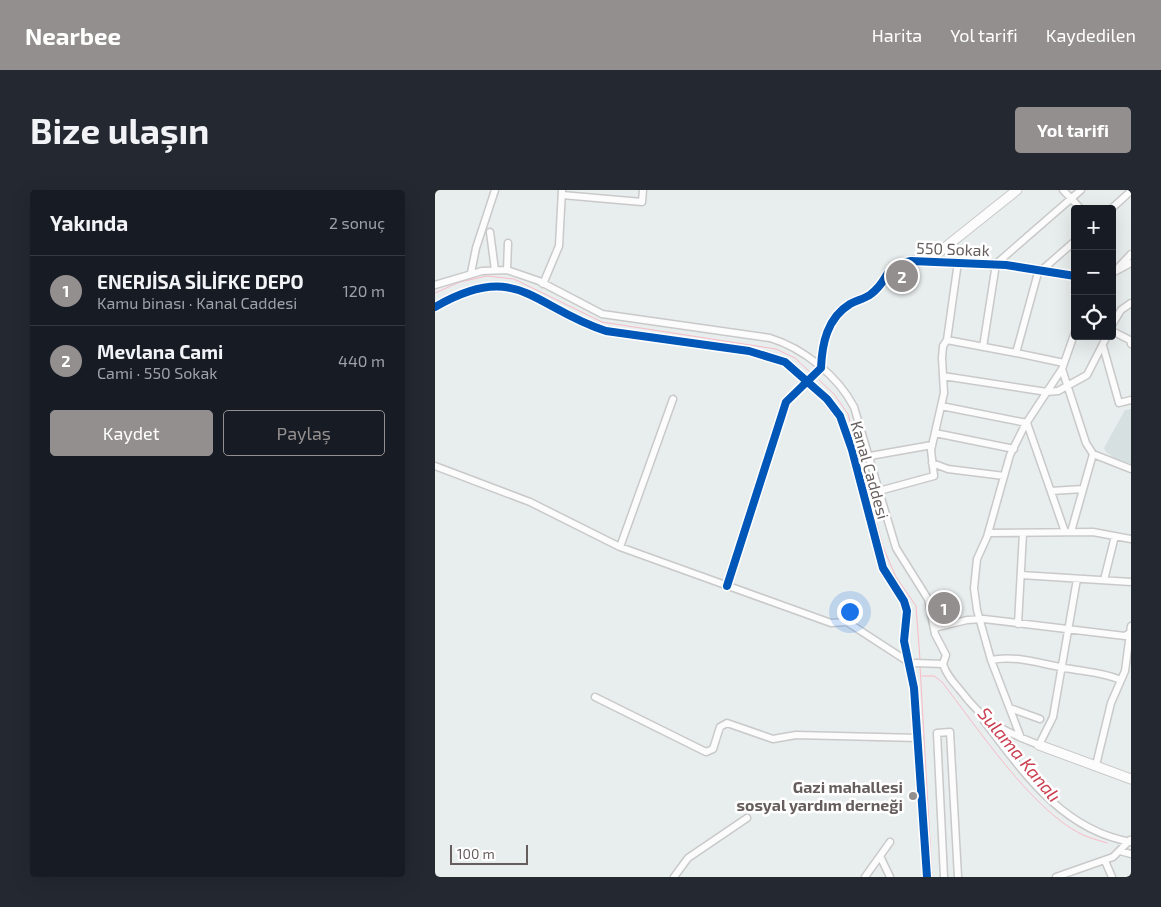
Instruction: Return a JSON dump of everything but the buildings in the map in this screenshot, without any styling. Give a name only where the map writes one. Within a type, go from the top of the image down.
[{"type":"street","points":[[471,274],[475,248],[495,190]]},
{"type":"street","points":[[543,284],[559,246],[562,193],[642,202],[643,190]]},
{"type":"street","points":[[911,261],[933,257],[1017,190]]},
{"type":"street","points":[[1063,190],[1077,205]]},
{"type":"street","points":[[983,347],[996,264],[1081,190]]},
{"type":"street","points":[[1115,205],[1131,191]]},
{"type":"street","points":[[490,232],[495,270]]},
{"type":"street","points":[[507,243],[507,270]]},
{"type":"street","points":[[1016,353],[1041,269],[1071,244]]},
{"type":"street","points":[[1116,270],[1131,254]]},
{"type":"street","name":"550 Sokak","points":[[821,368],[822,343],[837,315],[849,304],[870,295],[880,285],[889,270],[897,264],[911,261],[996,264],[1041,269],[1071,275]]},
{"type":"street","points":[[934,476],[932,445],[944,393],[943,346],[947,340],[958,262]]},
{"type":"street","points":[[1116,271],[1131,263]]},
{"type":"street","points":[[435,285],[471,274],[507,270],[543,284],[591,309],[612,316],[780,342],[807,355],[850,398],[859,416],[879,491],[897,548],[929,599],[934,628],[946,655],[943,664],[945,670],[1034,786],[1059,809],[1091,831],[1130,841]]},
{"type":"street","name":"Kanal Caddesi","points":[[435,307],[470,289],[487,286],[506,286],[531,295],[606,331],[749,351],[775,357],[785,362],[834,407],[845,427],[883,568],[904,601],[907,611],[904,642],[914,688],[919,738],[927,877]]},
{"type":"street","points":[[1116,318],[1121,310],[1131,303]]},
{"type":"street","points":[[1116,333],[1129,340],[1131,344]]},
{"type":"street","points":[[947,340],[1016,353],[1063,366]]},
{"type":"street","points":[[1021,738],[991,660],[980,619],[974,588],[977,559],[988,533],[1013,449],[1063,366],[1072,340]]},
{"type":"street","points":[[943,376],[1047,392],[1058,391],[1087,375],[1105,340]]},
{"type":"street","points":[[1103,346],[1119,403],[1131,400]]},
{"type":"street","points":[[1063,366],[1086,444],[1093,454],[1131,469]]},
{"type":"street","points":[[727,586],[786,402],[821,368]]},
{"type":"street","points":[[620,547],[673,399]]},
{"type":"street","points":[[941,406],[1027,423]]},
{"type":"street","points":[[1027,423],[1068,532]]},
{"type":"street","points":[[935,433],[1013,449]]},
{"type":"street","points":[[870,456],[932,445]]},
{"type":"street","points":[[1068,532],[1093,454]]},
{"type":"street","points":[[932,464],[948,469],[1005,476]]},
{"type":"street","points":[[435,466],[530,502],[620,547],[831,623],[847,622],[908,663],[930,662],[943,664]]},
{"type":"street","points":[[879,491],[934,476],[948,469]]},
{"type":"street","points":[[1051,491],[1083,489]]},
{"type":"street","points":[[988,533],[1093,532],[1131,539]]},
{"type":"street","points":[[1018,624],[1023,533]]},
{"type":"street","points":[[1104,580],[1115,536]]},
{"type":"street","points":[[1021,575],[1131,582]]},
{"type":"street","points":[[1039,745],[1053,717],[1077,579]]},
{"type":"street","points":[[934,628],[980,619],[1125,636],[1131,630]]},
{"type":"street","points":[[1096,766],[1111,703],[1125,671],[1131,630]]},
{"type":"street","points":[[991,660],[1001,658],[1018,659],[1062,668],[1101,672],[1121,680]]},
{"type":"street","points":[[595,697],[706,752],[713,750],[720,727],[727,722],[773,739],[796,735],[919,738]]},
{"type":"street","points":[[973,706],[996,727],[1131,780]]},
{"type":"street","points":[[1010,708],[1040,719]]},
{"type":"street","points":[[944,877],[937,733],[949,732],[958,877]]},
{"type":"street","points":[[674,877],[688,858],[747,818]]},
{"type":"street","points":[[1056,877],[1105,861],[1120,851],[1130,841]]},
{"type":"street","points":[[865,877],[890,842]]},
{"type":"street","points":[[1120,851],[1131,854]]},
{"type":"street","points":[[880,856],[890,877]]},
{"type":"street","points":[[1105,861],[1113,877]]},
{"type":"shaded area","points":[[1131,409],[1131,464],[1116,459],[1106,452],[1104,448],[1125,410]]},
{"type":"waterway","points":[[435,293],[460,282],[487,276],[514,279],[602,322],[776,349],[795,358],[811,373]]},
{"type":"waterway","points":[[819,380],[834,394],[848,414],[883,547],[896,577],[916,606],[920,659]]},
{"type":"waterway","points":[[920,666],[932,877]]},
{"type":"waterway","name":"Sulama Kanalı","points":[[922,676],[934,676],[942,682],[1006,766],[1043,806],[1062,822],[1081,834],[1107,843]]},
{"type":"cycle path","points":[[727,586],[786,402],[821,368],[827,332],[842,310],[871,294],[877,289],[890,270],[911,261],[1006,265],[1071,275]]},
{"type":"cycle path","points":[[435,307],[463,293],[486,287],[506,287],[524,292],[581,321],[606,331],[749,351],[785,362],[827,399],[840,416],[852,450],[883,568],[904,601],[907,611],[904,641],[914,688],[927,877]]},
{"type":"place","name":"Mevlana Cami","points":[[902,276]]},
{"type":"place","name":"ENERJİSA SİLİFKE DEPO","points":[[944,608]]},
{"type":"place","name":"Gazi mahallesi sosyal yardım derneği","points":[[913,796]]}]
